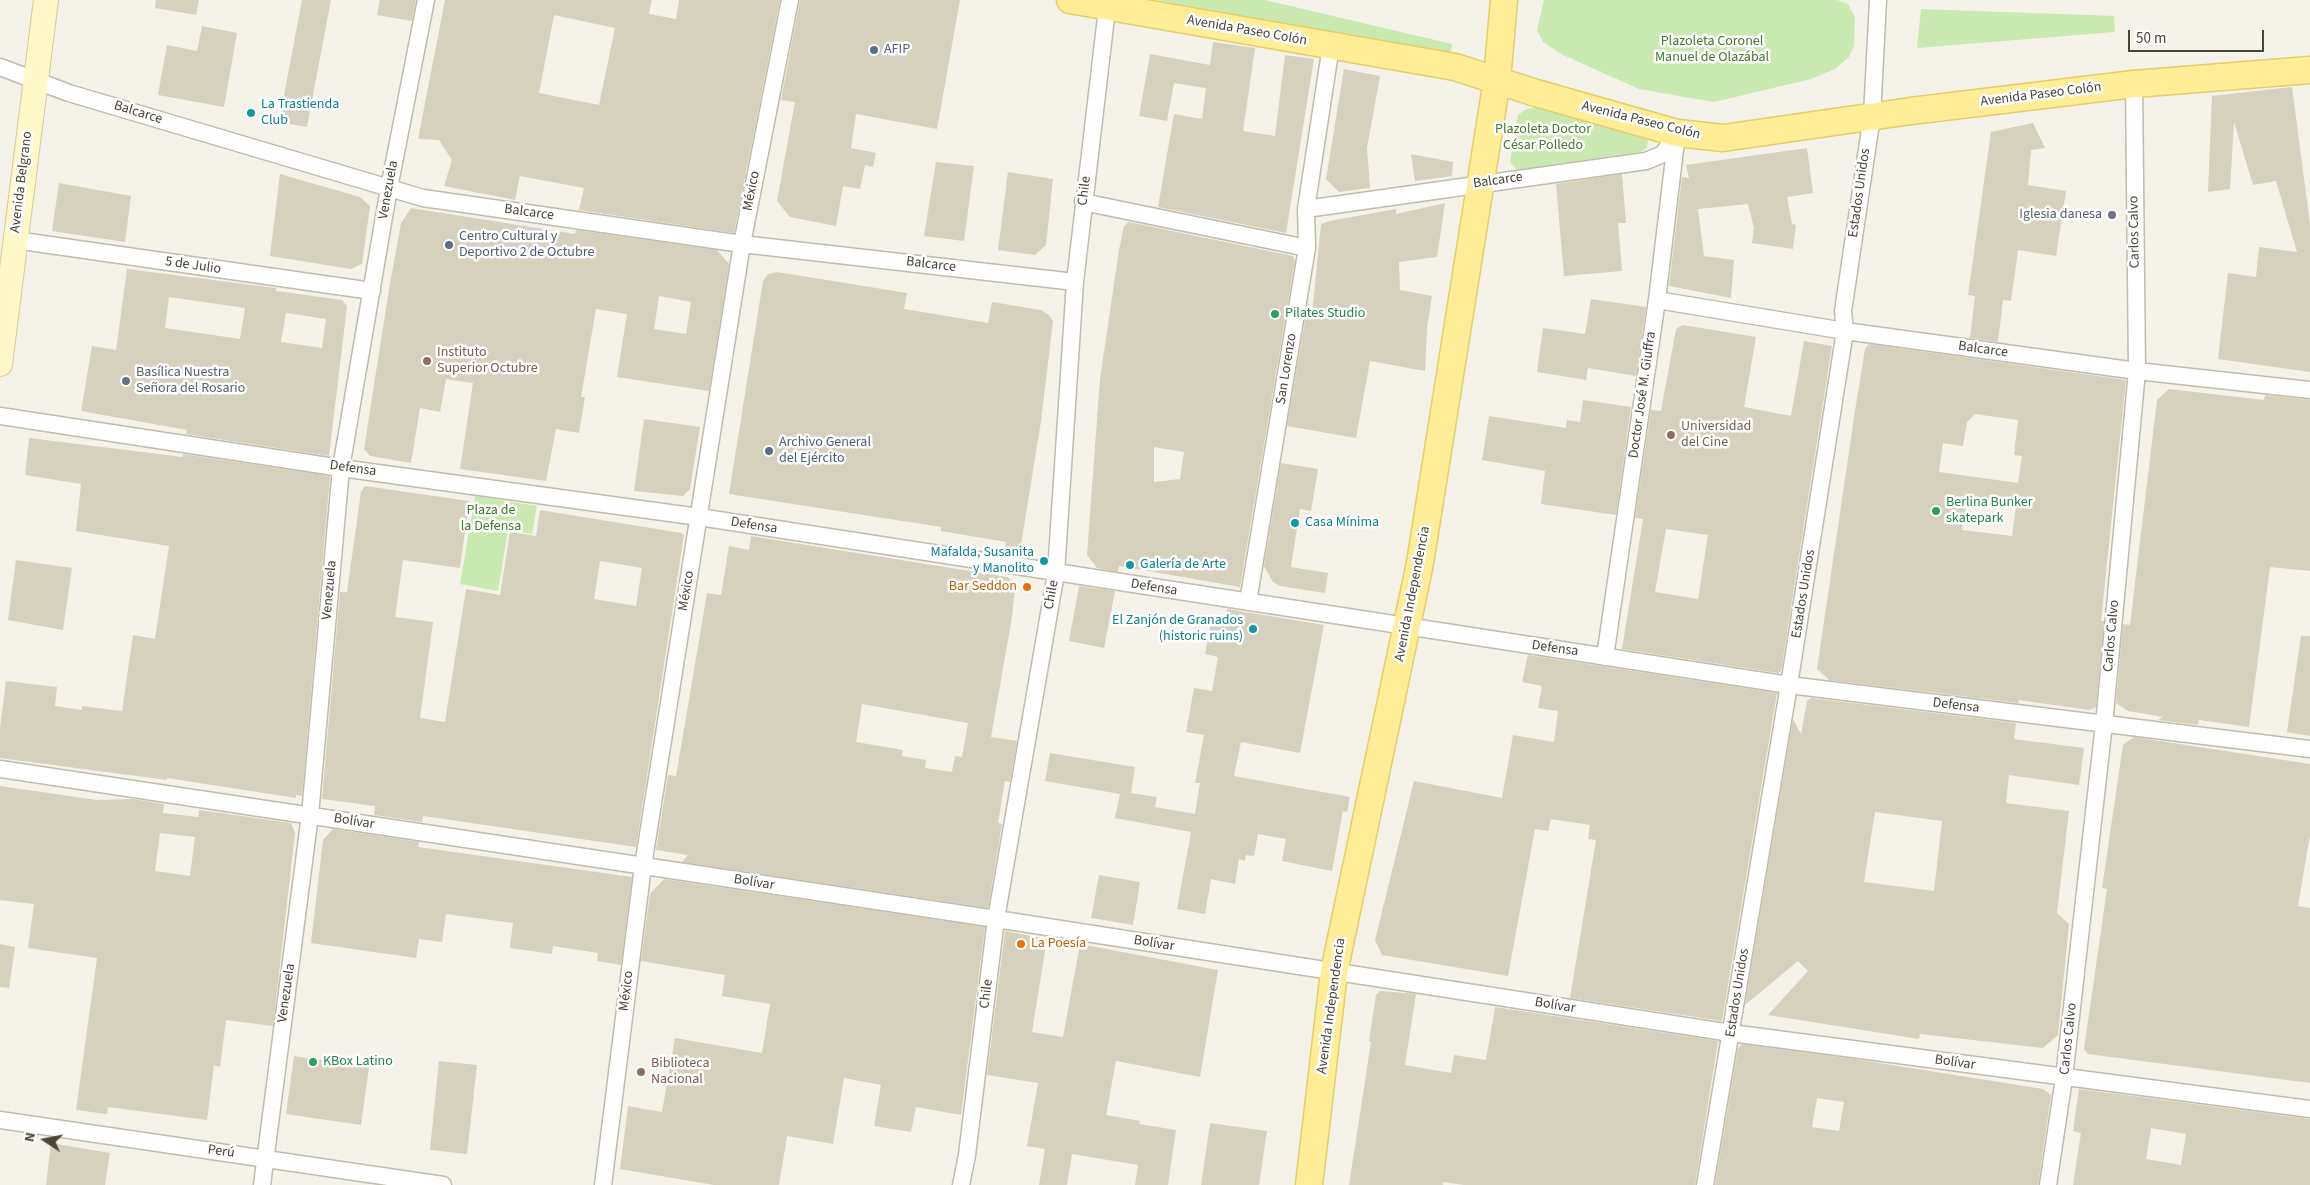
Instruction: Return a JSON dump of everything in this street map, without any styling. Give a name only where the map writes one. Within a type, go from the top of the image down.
[{"type":"main road","name":"Avenida Belgrano","points":[[0,364],[46,0]]},
{"type":"main road","name":"Avenida Paseo Colón","points":[[1070,0],[1108,3],[1330,46],[1456,67],[1545,96],[1677,133],[1723,138],[1872,116],[2134,84],[2310,70]]},
{"type":"main road","name":"Avenida Independencia","points":[[1309,1185],[1334,972],[1408,627],[1497,80],[1504,0]]},
{"type":"street","name":"Venezuela","points":[[262,1185],[310,815],[341,468],[390,188],[426,0]]},
{"type":"street","name":"México","points":[[603,1185],[643,866],[742,244],[790,0]]},
{"type":"street","name":"Estados Unidos","points":[[1705,1185],[1789,685],[1845,331],[1843,311],[1872,116],[1878,0]]},
{"type":"street","name":"Chile","points":[[961,1185],[967,1155],[996,919],[1056,572],[1083,202],[1108,3]]},
{"type":"street","name":"San Lorenzo","points":[[1248,602],[1307,248],[1306,209],[1330,46]]},
{"type":"street","name":"Balcarce","points":[[0,66],[69,92],[423,198],[742,244],[1076,282]]},
{"type":"street","name":"Carlos Calvo","points":[[2048,1185],[2064,1078],[2104,724],[2137,371],[2134,84]]},
{"type":"street","name":"Balcarce","points":[[1306,209],[1646,161],[1663,154],[1677,133]]},
{"type":"street","name":"Doctor José M. Giuffra","points":[[1605,657],[1657,300],[1677,133]]},
{"type":"street","points":[[1083,202],[1307,248]]},
{"type":"street","name":"5 de Julio","points":[[15,240],[372,291]]},
{"type":"street","name":"Balcarce","points":[[1657,300],[1845,331],[2137,371],[2310,390]]},
{"type":"street","name":"Defensa","points":[[0,416],[341,468],[699,517],[1789,685],[2310,749]]},
{"type":"street","name":"Bolívar","points":[[0,769],[996,919],[1731,1033],[2310,1109]]},
{"type":"street","name":"Perú","points":[[0,1120],[443,1185]]},
{"type":"green space","points":[[1156,0],[1265,0],[1452,44],[1450,55]]},
{"type":"green space","name":"Plazoleta Coronel Manuel de Olazábal","points":[[1544,0],[1837,0],[1848,4],[1855,17],[1854,46],[1849,57],[1835,69],[1811,79],[1714,102],[1639,89],[1563,55],[1543,42],[1537,30]]},
{"type":"green space","points":[[1921,9],[2114,16],[2115,32],[1917,48]]},
{"type":"green space","name":"Plazoleta Doctor César Polledo","points":[[1536,107],[1643,135],[1648,141],[1647,148],[1641,152],[1517,170],[1510,162],[1518,115],[1525,110]]},
{"type":"green space","name":"Plaza de la Defensa","points":[[475,496],[537,506],[532,534],[508,530],[498,591],[460,584]]},
{"type":"building","points":[[156,0],[199,0],[196,15],[155,8]]},
{"type":"building","points":[[302,0],[331,0],[307,127],[279,122]]},
{"type":"building","points":[[380,0],[416,0],[412,21],[377,15]]},
{"type":"building","points":[[445,0],[652,0],[649,14],[676,19],[679,0],[780,0],[734,233],[579,210],[584,188],[520,176],[515,200],[444,186],[452,160],[439,140],[418,139]],"holes":[[[554,15],[615,28],[599,105],[539,93]]]},
{"type":"building","name":"AFIP","points":[[800,0],[960,0],[937,129],[856,114],[851,148],[876,153],[873,167],[865,165],[860,189],[843,186],[836,226],[790,217],[777,201],[795,102],[781,100]]},
{"type":"building","points":[[202,26],[237,33],[224,107],[158,95],[167,45],[197,51]]},
{"type":"building","points":[[1213,42],[1255,48],[1243,131],[1275,136],[1285,55],[1314,59],[1286,233],[1158,207],[1174,114],[1202,119],[1206,88],[1174,83],[1167,121],[1139,116],[1150,54],[1210,65]]},
{"type":"building","points":[[1344,69],[1380,76],[1367,148],[1370,188],[1339,192],[1326,179]]},
{"type":"building","points":[[2292,87],[2310,224],[2310,372],[2218,359],[2228,273],[2256,277],[2259,247],[2297,252],[2276,181],[2253,185],[2234,122],[2230,189],[2208,192],[2212,96]]},
{"type":"building","points":[[2033,123],[2045,148],[2031,150],[2028,185],[2066,191],[2056,256],[2018,250],[2011,301],[2003,300],[1998,342],[1970,338],[1975,296],[1968,295],[1991,132]]},
{"type":"building","points":[[1807,148],[1813,193],[1787,197],[1792,224],[1796,225],[1793,249],[1752,243],[1754,228],[1748,204],[1698,209],[1704,256],[1734,260],[1731,298],[1669,286],[1682,177],[1689,178],[1686,165]]},
{"type":"building","points":[[1411,154],[1453,162],[1452,176],[1415,181]]},
{"type":"building","points":[[936,162],[974,166],[964,241],[924,236]]},
{"type":"building","points":[[1008,172],[1053,179],[1046,245],[1035,255],[998,250]]},
{"type":"building","points":[[280,174],[360,197],[370,206],[362,264],[351,269],[270,256]]},
{"type":"building","points":[[1622,174],[1626,223],[1618,223],[1622,271],[1564,276],[1556,184]]},
{"type":"building","points":[[59,183],[131,196],[125,242],[52,231]]},
{"type":"building","points":[[1445,203],[1437,257],[1399,262],[1400,290],[1432,296],[1427,328],[1425,371],[1370,361],[1356,438],[1287,426],[1308,303],[1312,315],[1321,224],[1396,209],[1396,214]]},
{"type":"building","points":[[411,208],[575,234],[576,230],[717,250],[729,264],[709,391],[617,377],[627,314],[596,309],[581,397],[585,397],[579,433],[556,429],[546,481],[460,469],[473,383],[446,379],[440,412],[420,408],[411,463],[370,456],[364,449],[401,223]],"holes":[[[659,296],[691,302],[686,334],[654,329]]]},
{"type":"building","points":[[1129,222],[1293,256],[1295,260],[1240,587],[1119,566],[1118,572],[1097,568],[1087,555],[1100,379],[1124,226]],"holes":[[[1154,447],[1184,452],[1180,479],[1154,482]]]},
{"type":"building","points":[[127,269],[276,288],[276,291],[342,300],[347,306],[329,456],[186,434],[187,430],[81,411],[92,346],[116,350]],"holes":[[[169,297],[245,308],[240,339],[165,328]],[[286,313],[326,319],[322,348],[281,342]]]},
{"type":"building","points":[[777,272],[907,293],[904,309],[988,323],[992,302],[1041,310],[1049,315],[1053,321],[1041,421],[1020,551],[1005,548],[1006,542],[941,531],[941,527],[729,494],[763,281],[768,274]]},
{"type":"building","points":[[1591,299],[1646,307],[1636,376],[1588,368],[1586,380],[1537,372],[1543,328],[1585,334]]},
{"type":"building","points":[[1683,325],[1756,337],[1744,407],[1791,416],[1804,341],[1832,346],[1781,671],[1778,673],[1622,649],[1643,519],[1635,518],[1651,410],[1661,411],[1676,329]],"holes":[[[1666,529],[1708,535],[1698,599],[1655,592]]]},
{"type":"building","points":[[1869,344],[2126,380],[2101,621],[2104,621],[2096,707],[2089,710],[2019,700],[2018,703],[1829,680],[1817,669],[1865,349]],"holes":[[[1975,414],[2018,420],[2014,455],[2022,456],[2018,483],[1939,472],[1943,443],[1963,446],[1967,422]],[[1967,497],[2016,505],[2012,536],[1962,530]]]},
{"type":"building","points":[[2169,389],[2264,400],[2265,395],[2310,400],[2310,571],[2270,567],[2249,727],[2199,720],[2198,725],[2158,720],[2163,717],[2128,711],[2116,703],[2123,624],[2130,625],[2157,400]]},
{"type":"building","points":[[1583,400],[1631,407],[1616,515],[1541,504],[1545,471],[1482,460],[1489,416],[1566,428],[1567,420],[1580,422]]},
{"type":"building","points":[[644,419],[700,427],[690,489],[683,496],[634,491]]},
{"type":"building","points":[[29,438],[183,457],[183,454],[330,476],[302,796],[296,795],[296,798],[167,778],[167,780],[0,758],[0,728],[6,681],[57,687],[55,706],[82,710],[82,706],[122,711],[133,635],[155,639],[169,546],[76,531],[81,484],[25,475]]},
{"type":"building","points":[[1281,463],[1318,469],[1311,511],[1300,509],[1291,567],[1328,573],[1325,593],[1280,586],[1273,582],[1264,566]]},
{"type":"building","points":[[365,486],[469,501],[460,568],[403,560],[395,617],[433,622],[420,718],[445,722],[466,589],[500,595],[510,532],[536,536],[540,510],[684,535],[636,847],[423,816],[422,822],[374,815],[375,806],[322,799],[340,592],[347,592],[361,492]],"holes":[[[600,561],[642,568],[636,606],[594,599]]]},
{"type":"building","points":[[751,536],[1007,577],[1013,581],[1015,587],[1012,617],[991,737],[1017,741],[1010,782],[1005,781],[998,823],[1002,824],[988,908],[682,862],[688,855],[656,850],[668,775],[676,776],[707,593],[721,595],[729,546],[749,550]],"holes":[[[862,704],[968,723],[962,757],[955,756],[952,772],[925,768],[926,760],[902,756],[903,750],[856,742]]]},
{"type":"building","points":[[16,560],[72,568],[63,630],[8,620]]},
{"type":"building","points":[[1079,586],[1115,591],[1104,648],[1069,641]]},
{"type":"building","points":[[1227,609],[1324,625],[1300,753],[1241,742],[1234,776],[1350,797],[1347,812],[1343,811],[1332,871],[1282,861],[1286,839],[1258,834],[1254,856],[1246,855],[1245,861],[1239,859],[1235,884],[1211,879],[1205,914],[1177,909],[1191,832],[1115,818],[1120,794],[1045,781],[1050,753],[1135,767],[1131,793],[1157,797],[1155,807],[1195,814],[1200,783],[1195,783],[1204,735],[1186,732],[1194,688],[1212,691],[1218,657],[1205,654],[1212,616],[1225,619]]},
{"type":"building","points":[[2301,636],[2310,636],[2310,736],[2287,732]]},
{"type":"building","points":[[1528,655],[1777,693],[1722,1021],[1570,998],[1596,840],[1588,839],[1590,825],[1551,819],[1548,831],[1535,829],[1508,976],[1382,955],[1375,940],[1414,781],[1502,798],[1513,735],[1554,742],[1558,711],[1538,708],[1542,686],[1522,682]]},
{"type":"building","points":[[1811,698],[2016,723],[2014,739],[2084,748],[2079,785],[2009,775],[2006,803],[2069,811],[2057,913],[2069,924],[2058,1035],[2043,1048],[1920,1034],[1919,1039],[1768,1015],[1808,971],[1798,961],[1745,1005],[1793,719],[1801,734],[1807,701]],"holes":[[[1875,812],[1942,821],[1934,891],[1864,882]]]},
{"type":"building","points":[[2134,737],[2310,764],[2310,835],[2298,906],[2310,908],[2310,1083],[2088,1054],[2084,1049],[2107,889],[2102,888],[2123,745]]},
{"type":"building","points":[[0,786],[97,800],[133,799],[164,804],[163,813],[198,817],[199,810],[291,823],[295,833],[273,1026],[226,1020],[220,1067],[214,1065],[207,1120],[108,1107],[107,1114],[76,1110],[97,958],[28,948],[34,904],[0,900]],"holes":[[[160,833],[195,837],[190,876],[155,871]]]},
{"type":"building","points":[[333,829],[419,842],[418,847],[632,877],[621,965],[597,961],[598,953],[553,946],[552,954],[510,948],[513,923],[446,914],[442,942],[419,939],[416,958],[311,943],[323,840]]},
{"type":"building","points":[[1099,875],[1140,882],[1133,925],[1091,918]]},
{"type":"building","points":[[664,879],[985,927],[961,1115],[916,1107],[911,1132],[874,1126],[881,1085],[844,1078],[833,1144],[787,1136],[779,1185],[714,1185],[620,1169],[628,1106],[662,1112],[675,1038],[762,1053],[770,1004],[722,996],[725,975],[641,961],[650,894]]},
{"type":"building","points":[[1005,931],[1047,939],[1032,1032],[1063,1037],[1080,944],[1218,970],[1200,1077],[1116,1061],[1106,1115],[1140,1121],[1139,1124],[1176,1130],[1168,1185],[1135,1185],[1138,1165],[1072,1154],[1067,1185],[1039,1185],[1045,1149],[1027,1146],[1038,1083],[987,1075]]},
{"type":"building","points":[[0,944],[15,947],[9,988],[0,987]]},
{"type":"building","points":[[1380,991],[1416,994],[1405,1065],[1451,1073],[1454,1055],[1486,1060],[1495,1007],[1718,1041],[1695,1185],[1464,1185],[1443,1182],[1443,1185],[1349,1185],[1371,1042],[1369,1041],[1376,995]]},
{"type":"building","points":[[1742,1044],[1854,1059],[2043,1089],[2051,1095],[2038,1185],[1715,1185],[1738,1048]],"holes":[[[1817,1098],[1844,1102],[1839,1131],[1812,1127]]]},
{"type":"building","points":[[294,1056],[369,1067],[361,1125],[286,1114]]},
{"type":"building","points":[[439,1061],[477,1065],[467,1154],[430,1150]]},
{"type":"building","points":[[2079,1089],[2310,1119],[2310,1185],[2073,1185],[2081,1133],[2073,1131]],"holes":[[[2151,1128],[2186,1134],[2181,1165],[2146,1159]]]},
{"type":"building","points":[[1210,1123],[1267,1131],[1259,1185],[1201,1185]]},
{"type":"building","points":[[51,1143],[110,1153],[105,1185],[46,1185]]},
{"type":"place","name":"AFIP","points":[[874,50]]},
{"type":"place","name":"La Trastienda Club","points":[[251,113]]},
{"type":"place","name":"Iglesia danesa","points":[[2112,215]]},
{"type":"place","name":"Centro Cultural y Deportivo 2 de Octubre","points":[[449,245]]},
{"type":"place","name":"Pilates Studio","points":[[1275,314]]},
{"type":"place","name":"Instituto Superior Octubre","points":[[427,361]]},
{"type":"place","name":"Basílica Nuestra Señora del Rosario","points":[[126,381]]},
{"type":"place","name":"Universidad del Cine","points":[[1671,435]]},
{"type":"place","name":"Archivo General del Ejército","points":[[769,451]]},
{"type":"place","name":"Berlina Bunker skatepark","points":[[1936,511]]},
{"type":"place","name":"Casa Mínima","points":[[1295,523]]},
{"type":"place","name":"Mafalda, Susanita y Manolito","points":[[1044,561]]},
{"type":"place","name":"Galería de Arte","points":[[1130,565]]},
{"type":"place","name":"Bar Seddon","points":[[1027,587]]},
{"type":"place","name":"El Zanjón de Granados (historic ruins)","points":[[1253,629]]},
{"type":"place","name":"La Poesía","points":[[1021,944]]},
{"type":"place","name":"KBox Latino","points":[[313,1062]]},
{"type":"place","name":"Biblioteca Nacional","points":[[641,1072]]}]
